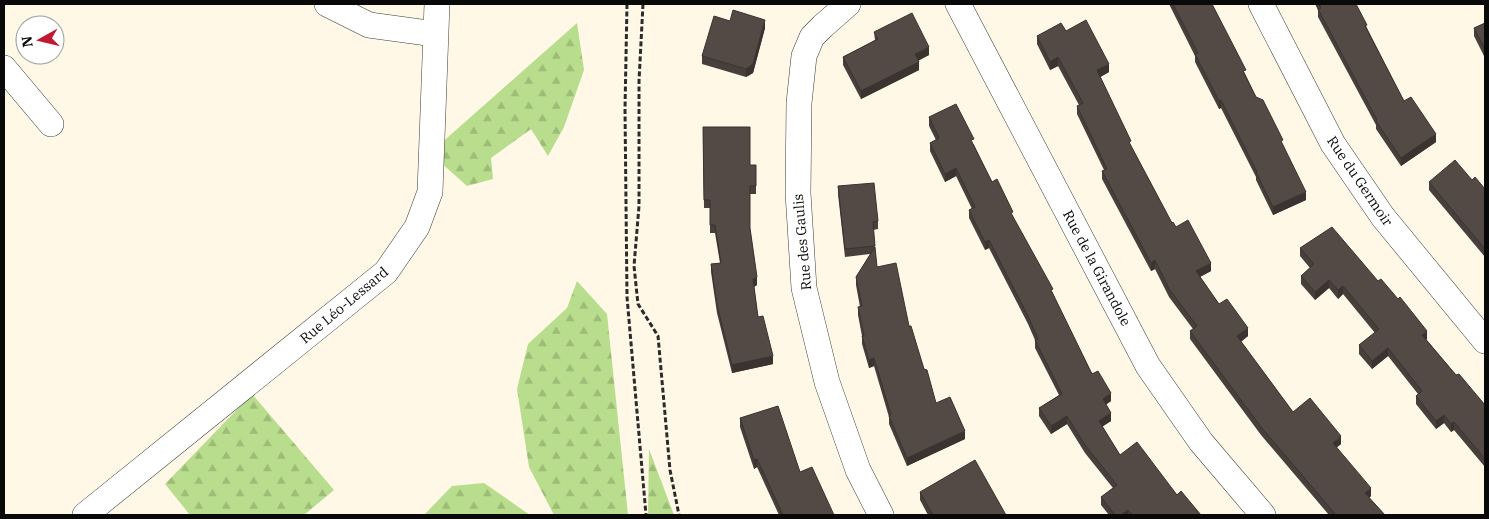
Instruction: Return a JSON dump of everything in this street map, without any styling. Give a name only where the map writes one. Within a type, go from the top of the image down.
[{"type":"street","points":[[327,4],[369,25],[435,34]]},
{"type":"street","name":"Rue Léo-Lessard","points":[[86,515],[386,272],[418,227],[430,192],[437,4]]},
{"type":"street","name":"Rue des Gaulis","points":[[848,4],[812,37],[804,56],[799,103],[798,193],[804,288],[827,382],[858,470],[880,515]]},
{"type":"street","name":"Rue de la Girandole","points":[[958,4],[1148,366],[1201,442],[1263,515]]},
{"type":"street","name":"Rue du Germoir","points":[[1261,4],[1333,144],[1383,217],[1485,341]]},
{"type":"street","points":[[4,68],[52,124]]},
{"type":"path","points":[[627,4],[625,109],[627,297],[646,515]]},
{"type":"path","points":[[643,4],[639,81],[639,206],[634,266],[638,304],[658,336],[670,470],[679,515]]},
{"type":"green space","points":[[577,23],[584,70],[564,127],[548,156],[531,129],[491,158],[493,179],[467,186],[430,153]]},
{"type":"green space","points":[[577,281],[607,314],[628,515],[554,515],[529,467],[517,389],[528,344],[567,308]]},
{"type":"green space","points":[[252,394],[334,490],[304,515],[190,515],[165,484]]},
{"type":"green space","points":[[649,449],[674,515],[648,515]]},
{"type":"green space","points":[[484,483],[530,515],[424,515],[452,486]]},
{"type":"building","points":[[1173,4],[1212,4],[1246,70],[1243,71],[1256,97],[1263,100],[1283,140],[1281,141],[1306,192],[1273,207],[1221,100],[1219,101],[1195,54],[1198,53]]},
{"type":"building","points":[[1319,4],[1356,4],[1367,25],[1365,26],[1404,101],[1411,97],[1436,134],[1401,158],[1376,121],[1318,9],[1321,8]]},
{"type":"building","points":[[733,10],[765,20],[753,64],[746,69],[702,56],[714,16],[730,21]]},
{"type":"building","points":[[912,13],[929,47],[915,54],[919,62],[861,91],[843,57],[878,39],[874,32]]},
{"type":"building","points":[[1086,20],[1109,64],[1097,70],[1131,141],[1129,142],[1172,223],[1176,227],[1188,220],[1211,263],[1196,271],[1219,304],[1227,299],[1248,328],[1237,336],[1293,412],[1310,398],[1341,436],[1333,443],[1371,488],[1365,493],[1385,515],[1336,515],[1261,427],[1190,331],[1197,326],[1169,289],[1155,260],[1151,263],[1102,171],[1107,169],[1077,106],[1083,103],[1058,57],[1050,62],[1037,36],[1061,23],[1066,31]]},
{"type":"building","points":[[1485,23],[1485,49],[1474,28]]},
{"type":"building","points":[[956,104],[974,139],[971,140],[992,182],[997,179],[1013,212],[1011,213],[1053,289],[1051,290],[1092,374],[1098,371],[1111,393],[1103,399],[1111,413],[1099,421],[1120,455],[1137,442],[1177,495],[1181,491],[1201,515],[1132,515],[1128,510],[1121,515],[1115,515],[1101,497],[1117,485],[1085,445],[1067,416],[1051,426],[1039,408],[1062,394],[1035,340],[1038,339],[1028,316],[989,240],[985,242],[969,210],[975,207],[956,168],[945,174],[930,143],[939,138],[929,117]]},
{"type":"building","points":[[703,127],[750,127],[750,165],[756,165],[756,186],[750,186],[750,228],[757,277],[753,279],[758,317],[763,316],[773,356],[732,365],[717,305],[711,264],[721,263],[715,225],[710,225],[710,200],[704,200]]},
{"type":"building","points":[[1455,160],[1472,180],[1475,177],[1485,189],[1485,249],[1429,182]]},
{"type":"building","points":[[874,183],[878,221],[873,222],[875,246],[845,249],[838,186]]},
{"type":"building","points":[[1332,227],[1378,281],[1381,279],[1398,299],[1400,297],[1427,331],[1422,335],[1485,405],[1485,459],[1454,422],[1451,424],[1444,415],[1436,421],[1416,396],[1422,391],[1388,348],[1372,361],[1359,345],[1379,329],[1343,286],[1338,290],[1329,280],[1315,292],[1301,276],[1314,264],[1300,248]]},
{"type":"building","points":[[875,247],[877,267],[896,263],[909,326],[911,326],[924,369],[927,370],[936,403],[950,397],[965,431],[907,458],[889,416],[891,415],[874,358],[869,360],[862,336],[864,336],[858,307],[862,306],[856,277]]},
{"type":"building","points":[[778,406],[800,472],[812,467],[834,515],[783,515],[757,459],[754,460],[740,418]]},
{"type":"building","points":[[975,460],[1006,515],[933,515],[920,492]]}]
